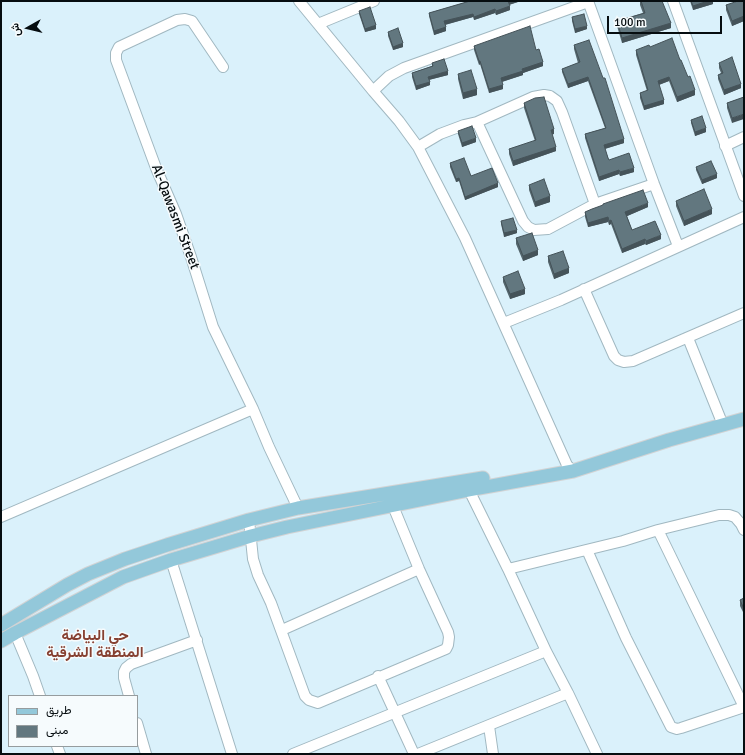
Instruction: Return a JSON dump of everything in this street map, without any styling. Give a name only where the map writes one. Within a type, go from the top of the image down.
[{"type":"main road","points":[[2,623],[67,585],[125,559],[249,520],[298,508],[362,505],[393,506],[570,468],[635,451],[722,422],[744,411]]},
{"type":"main road","points":[[722,422],[744,419]]},
{"type":"main road","points":[[1,641],[123,577],[171,560],[362,505],[570,468]]},
{"type":"street","points":[[299,1],[372,91],[399,121],[418,147],[465,238],[570,468]]},
{"type":"street","points":[[318,24],[374,1]]},
{"type":"street","points":[[372,91],[389,76],[404,68],[588,1],[678,246]]},
{"type":"street","points":[[672,1],[744,196]]},
{"type":"street","name":"Al-Qawasmi Street","points":[[223,67],[192,21],[185,19],[177,20],[119,47],[116,53],[116,60],[156,168],[176,214],[186,242],[213,326],[298,508]]},
{"type":"street","points":[[418,147],[440,134],[464,125],[478,122],[533,97],[544,95],[550,96],[557,101],[562,112],[595,204]]},
{"type":"street","points":[[478,122],[523,221],[528,228],[534,230],[548,229],[595,204],[654,184]]},
{"type":"street","points":[[725,146],[744,138]]},
{"type":"street","points":[[504,323],[584,289],[744,217]]},
{"type":"street","points":[[584,289],[614,356],[621,362],[633,361],[744,313]]},
{"type":"street","points":[[688,338],[722,422]]},
{"type":"street","points":[[1,517],[253,409]]},
{"type":"street","points":[[469,490],[597,754]]},
{"type":"street","points":[[249,520],[253,559],[258,575],[282,630],[305,696],[314,702],[322,702],[378,676],[446,648],[448,645],[448,632],[419,569],[393,506]]},
{"type":"street","points":[[508,569],[724,514],[735,517],[744,530]]},
{"type":"street","points":[[587,550],[626,638],[671,727],[677,729],[681,728],[744,707],[658,530]]},
{"type":"street","points":[[171,560],[232,754]]},
{"type":"street","points":[[282,630],[419,569]]},
{"type":"street","points":[[14,633],[31,670],[40,695]]},
{"type":"street","points":[[129,695],[124,678],[126,668],[131,664],[197,640]]},
{"type":"street","points":[[293,754],[546,651]]},
{"type":"street","points":[[378,676],[414,754]]},
{"type":"street","points":[[418,754],[568,693]]},
{"type":"street","points":[[138,726],[146,754]]},
{"type":"street","points":[[489,726],[493,754]]},
{"type":"building","points":[[470,1],[508,1],[510,6],[496,11],[495,9],[474,17],[473,14],[444,21],[446,27],[434,31],[429,13]]},
{"type":"building","points":[[641,1],[662,1],[671,23],[622,38],[617,21],[645,13]]},
{"type":"building","points":[[691,1],[708,1],[693,6]]},
{"type":"building","points":[[738,1],[744,1],[744,16],[732,21],[726,5]]},
{"type":"building","points":[[370,7],[376,25],[365,29],[359,11]]},
{"type":"building","points":[[584,14],[587,26],[575,29],[572,17]]},
{"type":"building","points":[[530,26],[536,50],[539,49],[543,62],[522,69],[523,71],[501,78],[503,85],[489,89],[474,46]]},
{"type":"building","points":[[398,28],[403,43],[393,47],[388,32]]},
{"type":"building","points":[[672,38],[680,60],[688,77],[690,76],[695,90],[677,97],[669,77],[658,81],[664,100],[644,106],[640,93],[648,90],[636,50],[649,45],[650,47]]},
{"type":"building","points":[[589,40],[603,78],[605,78],[624,139],[604,145],[608,158],[609,160],[629,153],[634,168],[620,172],[619,170],[599,177],[585,134],[606,128],[588,77],[568,84],[562,69],[580,62],[574,45]]},
{"type":"building","points":[[732,57],[741,84],[724,90],[718,75],[723,73],[719,63]]},
{"type":"building","points":[[444,59],[448,71],[428,77],[430,82],[416,86],[412,73],[433,66],[432,63]]},
{"type":"building","points":[[471,70],[477,89],[463,93],[458,74]]},
{"type":"building","points":[[544,97],[554,129],[551,130],[556,147],[513,161],[509,149],[536,140],[524,103],[535,98]]},
{"type":"building","points":[[744,97],[744,114],[732,118],[727,103]]},
{"type":"building","points":[[702,116],[706,128],[695,132],[691,120]]},
{"type":"building","points":[[472,126],[476,138],[462,143],[458,131]]},
{"type":"building","points":[[464,158],[471,176],[492,168],[498,183],[465,197],[459,178],[456,179],[450,163]]},
{"type":"building","points":[[711,161],[717,174],[702,180],[696,167]]},
{"type":"building","points":[[544,179],[550,196],[535,202],[529,185]]},
{"type":"building","points":[[704,189],[712,209],[684,221],[676,201]]},
{"type":"building","points":[[643,190],[648,203],[625,212],[632,230],[655,221],[661,235],[646,241],[645,239],[622,249],[611,220],[609,221],[608,217],[588,223],[585,212]]},
{"type":"building","points":[[513,218],[517,230],[504,233],[501,221]]},
{"type":"building","points":[[532,233],[538,250],[523,256],[516,238]]},
{"type":"building","points":[[563,251],[569,268],[554,274],[548,256]]},
{"type":"building","points":[[518,271],[525,289],[510,294],[503,277]]},
{"type":"building","points":[[744,598],[744,609],[740,600]]},
{"type":"district","name":"حي البياضة المنطقة الشرقية","points":[[95,644]]}]
